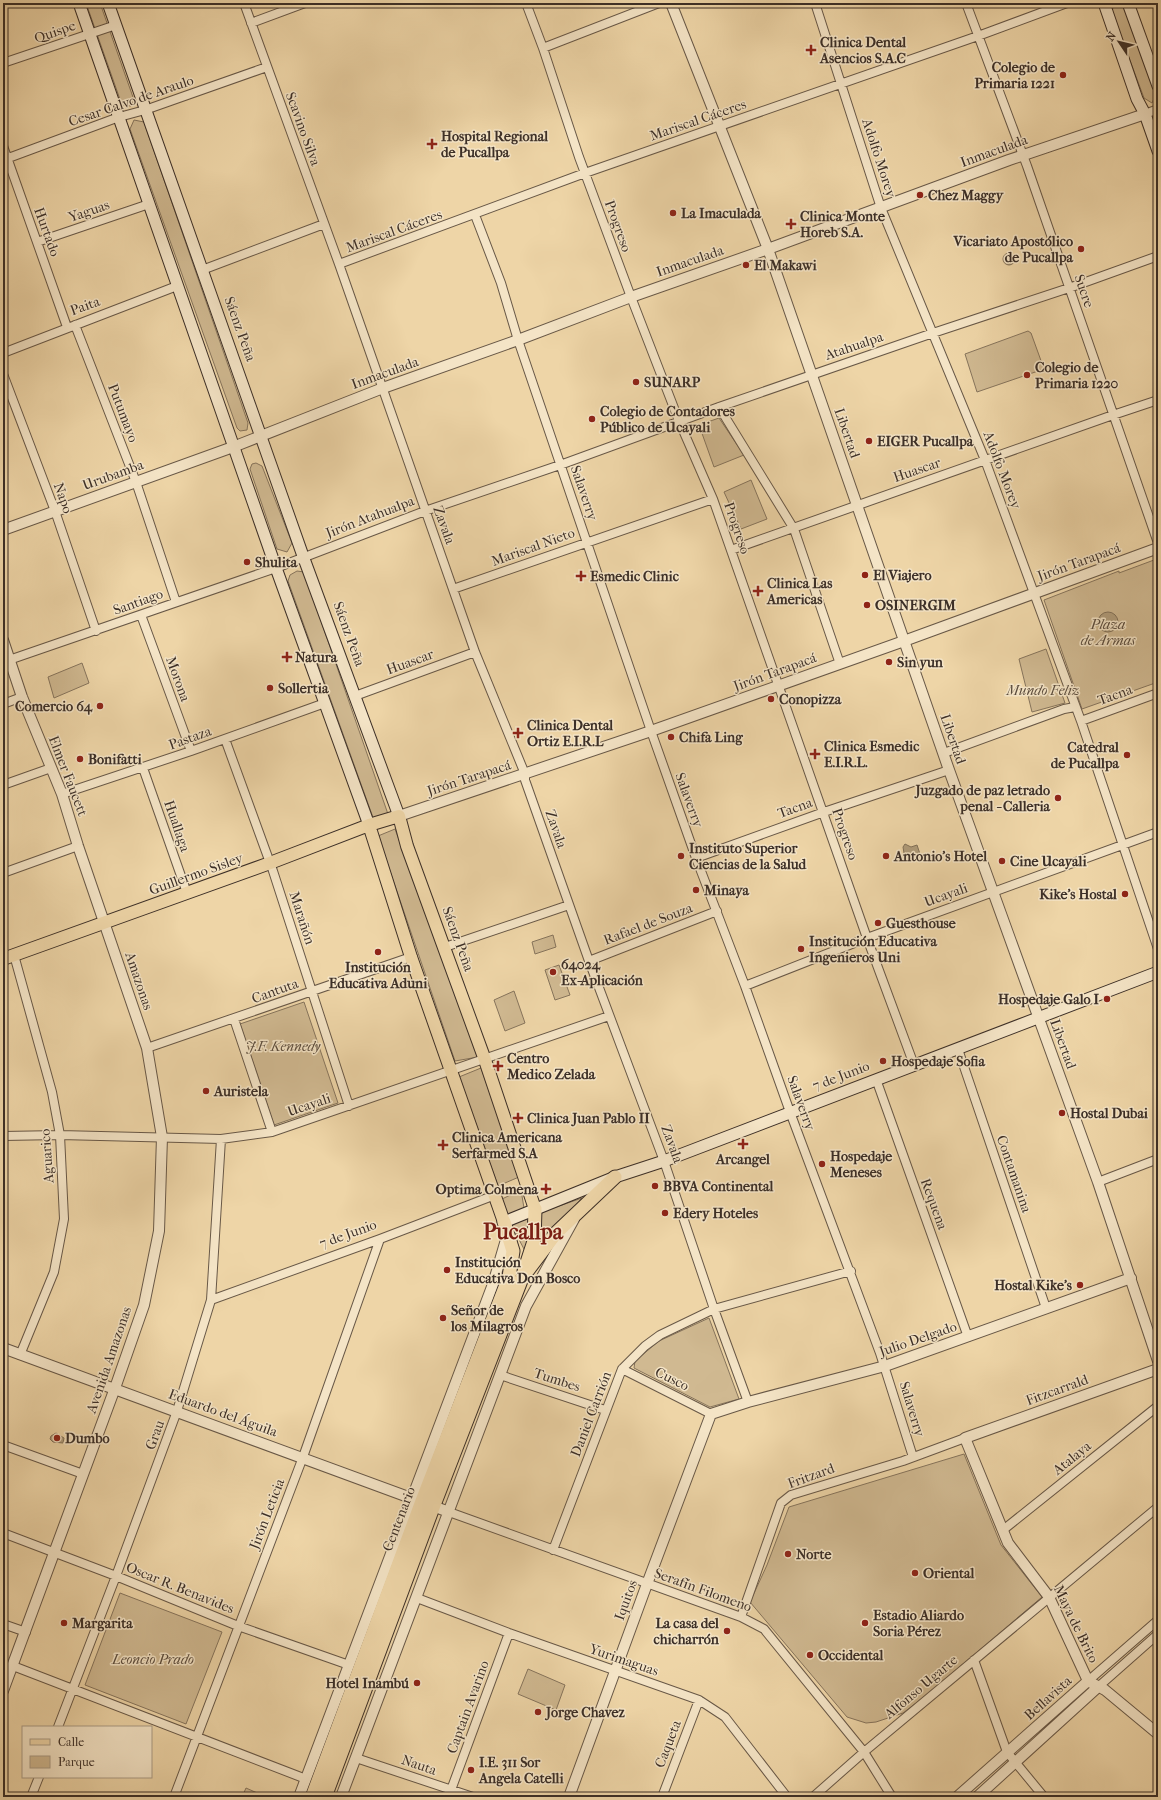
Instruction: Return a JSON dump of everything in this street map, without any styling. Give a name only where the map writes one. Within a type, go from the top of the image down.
[{"type":"highway","points":[[522,1278],[556,1233],[615,1177]]},
{"type":"highway","name":"Sáenz Peña","points":[[522,1278],[534,1241],[535,1209]]},
{"type":"highway","name":"Centenario","points":[[312,1797],[509,1277],[513,1252],[506,1227]]},
{"type":"highway","name":"Centenario","points":[[325,1797],[423,1501],[522,1278]]},
{"type":"main road","points":[[79,3],[233,447],[369,824],[411,957],[506,1227]]},
{"type":"main road","name":"Sáenz Peña","points":[[108,3],[303,556],[355,696],[398,816],[407,846],[445,947],[535,1209]]},
{"type":"main road","points":[[1104,3],[1137,99],[1145,114],[1158,151]]},
{"type":"main road","points":[[1128,3],[1158,86]]},
{"type":"main road","name":"Guillermo Sisley","points":[[9,957],[270,863],[369,824],[398,816]]},
{"type":"main road","name":"7 de Junio","points":[[506,1227],[535,1209],[615,1177],[664,1161],[1158,972]]},
{"type":"street","name":"Scavino Silva","points":[[244,3],[339,264]]},
{"type":"street","points":[[251,23],[305,3]]},
{"type":"street","name":"Progreso","points":[[526,3],[544,48],[585,173],[631,297],[680,421],[713,498],[867,938],[914,1065]]},
{"type":"street","points":[[544,48],[659,3]]},
{"type":"street","name":"Libertad","points":[[671,3],[768,249],[949,770],[1098,1182],[1158,1361]]},
{"type":"street","name":"Adolfo Morey","points":[[815,3],[840,84],[862,145],[881,208],[985,460],[1035,593],[1081,721],[1158,949]]},
{"type":"street","name":"Sucre","points":[[966,3],[1023,155],[1158,543]]},
{"type":"street","name":"Mariscal Cáceres","points":[[339,264],[475,215],[585,173],[978,36],[1067,3]]},
{"type":"street","name":"Quispe","points":[[3,63],[116,25]]},
{"type":"street","name":"Cesar Calvo de Araulo","points":[[5,159],[119,117],[145,110],[267,67]]},
{"type":"street","name":"Inmaculada","points":[[233,447],[383,388],[518,340],[631,297],[768,249],[1023,155],[1158,109]]},
{"type":"street","name":"Hurtado","points":[[3,146],[5,159],[71,326]]},
{"type":"street","name":"Yaguas","points":[[37,242],[149,204]]},
{"type":"street","name":"Salaverry","points":[[475,215],[501,284],[518,340],[651,731],[696,858],[745,986],[790,1112],[851,1271],[885,1366],[913,1457]]},
{"type":"street","points":[[202,270],[324,224]]},
{"type":"street","name":"Atahualpa","points":[[560,465],[719,406],[1069,288],[1158,256]]},
{"type":"street","name":"Zavala","points":[[339,264],[475,652],[525,774],[525,780],[569,905],[664,1161],[714,1309],[748,1402]]},
{"type":"street","name":"Paita","points":[[3,353],[178,286]]},
{"type":"street","name":"Putumayo","points":[[71,326],[136,482],[176,602]]},
{"type":"street","name":"Napo","points":[[3,374],[55,511],[96,631]]},
{"type":"street","name":"Huascar","points":[[731,550],[1158,400]]},
{"type":"street","points":[[719,406],[794,529],[840,664]]},
{"type":"street","name":"Urubamba","points":[[3,530],[233,447]]},
{"type":"street","name":"Jirón Atahualpa","points":[[276,568],[303,556],[425,511],[560,465]]},
{"type":"street","name":"Mariscal Nieto","points":[[453,589],[586,541],[713,498]]},
{"type":"street","name":"Jirón Tarapacá","points":[[398,816],[651,731],[904,641],[1158,548]]},
{"type":"street","name":"Santiago","points":[[9,660],[276,568]]},
{"type":"street","name":"Morona","points":[[141,615],[191,751]]},
{"type":"street","name":"Elmer Faucett","points":[[3,640],[22,697],[62,794],[78,846],[105,922]]},
{"type":"street","name":"Huascar","points":[[355,696],[475,652]]},
{"type":"street","name":"Tacna","points":[[1081,721],[1158,693]]},
{"type":"street","points":[[3,704],[22,697]]},
{"type":"street","name":"Pastaza","points":[[62,794],[143,768],[325,703]]},
{"type":"street","points":[[944,753],[1064,709],[1075,707]]},
{"type":"street","name":"Marañón","points":[[225,739],[270,863],[349,1106]]},
{"type":"street","points":[[3,786],[50,768]]},
{"type":"street","name":"Huallaga","points":[[143,768],[187,893]]},
{"type":"street","name":"Tacna","points":[[696,858],[824,812],[949,770]]},
{"type":"street","name":"Ucayali","points":[[745,986],[993,891],[1158,832]]},
{"type":"street","points":[[3,873],[78,846]]},
{"type":"street","points":[[445,947],[569,905]]},
{"type":"street","name":"Rafael de Souza","points":[[589,961],[717,911]]},
{"type":"street","name":"Amazonas","points":[[105,922],[147,1048]]},
{"type":"street","name":"Aguarico","points":[[9,957],[52,1092],[60,1135],[64,1219],[54,1272],[20,1354]]},
{"type":"street","name":"Cantuta","points":[[147,1048],[411,957]]},
{"type":"street","name":"Ucayali","points":[[3,1136],[60,1135],[221,1138],[272,1132],[609,1016]]},
{"type":"street","points":[[234,1019],[272,1132]]},
{"type":"street","name":"Avenida Amazonas","points":[[3,1691],[26,1632],[144,1305],[159,1231],[162,1137],[147,1048]]},
{"type":"street","name":"Contamanina","points":[[958,1049],[1046,1308]]},
{"type":"street","name":"Requena","points":[[876,1079],[968,1337]]},
{"type":"street","name":"Grau","points":[[58,1726],[177,1411],[211,1300],[221,1138]]},
{"type":"street","points":[[1098,1182],[1158,1159]]},
{"type":"street","name":"7 de Junio","points":[[211,1300],[380,1239],[495,1195]]},
{"type":"street","points":[[341,1797],[526,1306],[579,1211]]},
{"type":"street","points":[[299,1797],[349,1665],[423,1501],[493,1284],[506,1227]]},
{"type":"street","name":"Jirón Leticia","points":[[174,1797],[303,1457],[380,1239]]},
{"type":"street","name":"Daniel Carrión","points":[[553,1550],[605,1410],[622,1369],[645,1346],[660,1335],[714,1309],[851,1271]]},
{"type":"street","name":"Julio Delgado","points":[[711,1414],[748,1402],[885,1366],[1131,1278]]},
{"type":"street","name":"Eduardo del Águila","points":[[3,1348],[423,1501]]},
{"type":"street","name":"Cusco","points":[[622,1369],[711,1414]]},
{"type":"street","name":"Fitzcarrald","points":[[965,1438],[1158,1369]]},
{"type":"street","name":"Tumbes","points":[[500,1375],[605,1410]]},
{"type":"street","name":"Atalaya","points":[[1003,1530],[1158,1406]]},
{"type":"street","name":"Iquitos","points":[[569,1797],[646,1584],[711,1414]]},
{"type":"street","name":"Fritzard","points":[[741,1618],[782,1503],[790,1495],[804,1489],[913,1457],[965,1438]]},
{"type":"street","name":"Maya de Brito","points":[[965,1438],[1008,1543],[1049,1597],[1088,1681],[1105,1690],[1158,1734]]},
{"type":"street","points":[[3,1445],[83,1474]]},
{"type":"street","name":"Serafín Filomeno","points":[[423,1501],[449,1512],[741,1618],[764,1629],[864,1752],[892,1797]]},
{"type":"street","name":"Alfonso Ugarte","points":[[813,1797],[864,1752],[1158,1507]]},
{"type":"street","name":"Oscar R. Benavides","points":[[3,1533],[116,1576],[238,1626],[349,1665]]},
{"type":"street","name":"Yurimaguas","points":[[417,1598],[509,1633],[699,1700],[725,1717],[787,1797]]},
{"type":"street","name":"Bellavista","points":[[957,1797],[1158,1620]]},
{"type":"street","points":[[3,1624],[26,1632]]},
{"type":"street","name":"Captain Avarino","points":[[451,1790],[509,1633]]},
{"type":"street","name":"Bellavista","points":[[977,1797],[1158,1634]]},
{"type":"street","points":[[974,1660],[1007,1752],[1014,1763],[1044,1797]]},
{"type":"street","points":[[13,1666],[72,1690],[306,1778]]},
{"type":"street","name":"Caqueta","points":[[662,1797],[699,1700]]},
{"type":"street","name":"Nauta","points":[[356,1758],[473,1797]]},
{"type":"street","points":[[31,1797],[39,1778]]},
{"type":"green space","points":[[86,3],[100,3],[134,100],[131,106],[122,105]]},
{"type":"green space","points":[[1114,3],[1123,3],[1157,92],[1152,103],[1144,98],[1112,12]]},
{"type":"green space","points":[[134,120],[144,122],[248,423],[247,430],[240,431],[237,428],[130,129]]},
{"type":"green space","points":[[1028,331],[1031,333],[1044,369],[977,392],[965,354]]},
{"type":"green space","points":[[719,418],[744,455],[714,467],[699,425]]},
{"type":"green space","points":[[256,463],[262,466],[292,543],[287,552],[277,549],[250,469],[252,464]]},
{"type":"green space","points":[[751,480],[767,519],[741,529],[724,492]]},
{"type":"green space","name":"Plaza de Armas","points":[[1154,560],[1158,571],[1158,682],[1082,709],[1044,600],[1119,571],[1119,573]]},
{"type":"green space","points":[[297,571],[304,572],[389,817],[375,823],[288,581],[290,575]]},
{"type":"green space","name":"Mundo Feliz","points":[[1046,649],[1065,703],[1032,712],[1019,659]]},
{"type":"green space","points":[[82,663],[89,683],[54,698],[48,677]]},
{"type":"green space","points":[[395,829],[478,1057],[455,1061],[378,836]]},
{"type":"green space","points":[[553,935],[556,947],[535,954],[532,942]]},
{"type":"green space","points":[[559,965],[570,995],[555,1000],[545,970]]},
{"type":"green space","points":[[514,991],[525,1023],[505,1031],[494,1000]]},
{"type":"green space","name":"J.F. Kennedy","points":[[304,1002],[338,1103],[274,1125],[240,1024]]},
{"type":"green space","points":[[481,1068],[519,1177],[498,1186],[459,1077]]},
{"type":"green space","points":[[521,1190],[524,1208],[507,1215],[502,1199]]},
{"type":"green space","points":[[582,1198],[539,1247],[539,1213]]},
{"type":"green space","points":[[531,1215],[526,1253],[511,1224]]},
{"type":"green space","points":[[709,1318],[739,1399],[710,1407],[634,1368],[635,1361],[659,1341]]},
{"type":"green space","name":"Estadio Aliardo Soria Pérez","points":[[964,1454],[1001,1545],[1042,1597],[903,1713],[876,1722],[866,1723],[847,1717],[750,1602],[767,1565],[789,1507]]},
{"type":"green space","name":"Leoncio Prado","points":[[120,1593],[222,1632],[186,1724],[85,1685]]},
{"type":"green space","points":[[528,1669],[565,1685],[556,1710],[518,1694]]},
{"type":"green space","points":[[246,1788],[264,1796],[264,1797],[242,1797]]},
{"type":"shaded area","points":[[1007,253],[1011,253],[1015,259],[1011,265],[1007,265],[1003,261],[1003,257]]},
{"type":"shaded area","points":[[1108,612],[1115,615],[1118,622],[1115,629],[1108,632],[1101,629],[1098,622],[1101,615]]},
{"type":"shaded area","points":[[905,844],[911,847],[917,845],[921,857],[913,859],[910,855],[904,853],[903,847]]},
{"type":"shaded area","name":"Dumbo","points":[[56,1433],[64,1438],[63,1443],[53,1442],[50,1439],[51,1436]]},
{"type":"place","name":"Clinica Dental Asencios S.A.C","points":[[811,50]]},
{"type":"place","name":"Colegio de Primaria 1221","points":[[1063,75]]},
{"type":"place","name":"Hospital Regional de Pucallpa","points":[[432,144]]},
{"type":"place","name":"Chez Maggy","points":[[920,195]]},
{"type":"place","name":"La Imaculada","points":[[673,213]]},
{"type":"place","name":"Clinica Monte Horeb S.A.","points":[[791,224]]},
{"type":"place","name":"Vicariato Apostólico de Pucallpa","points":[[1081,249]]},
{"type":"place","name":"El Makawi","points":[[746,265]]},
{"type":"place","name":"Colegio de Primaria 1220","points":[[1027,375]]},
{"type":"place","name":"SUNARP","points":[[636,382]]},
{"type":"place","name":"Colegio de Contadores Público de Ucayali","points":[[592,419]]},
{"type":"place","name":"EIGER Pucallpa","points":[[869,441]]},
{"type":"place","name":"Shulita","points":[[247,562]]},
{"type":"place","name":"El Viajero","points":[[865,575]]},
{"type":"place","name":"Esmedic Clinic","points":[[581,576]]},
{"type":"place","name":"Clinica Las Americas","points":[[758,591]]},
{"type":"place","name":"OSINERGIM","points":[[867,605]]},
{"type":"place","name":"Natura","points":[[287,657]]},
{"type":"place","name":"Sin yun","points":[[889,662]]},
{"type":"place","name":"Sollertia","points":[[270,688]]},
{"type":"place","name":"Conopizza","points":[[771,699]]},
{"type":"place","name":"Comercio 64","points":[[100,706]]},
{"type":"place","name":"Clinica Dental Ortiz E.I.R.L","points":[[518,733]]},
{"type":"place","name":"Chifa Ling","points":[[671,737]]},
{"type":"place","name":"Clinica Esmedic E.I.R.L.","points":[[815,754]]},
{"type":"place","name":"Catedral de Pucallpa","points":[[1127,755]]},
{"type":"place","name":"Bonifatti","points":[[80,759]]},
{"type":"place","name":"Juzgado de paz letrado penal - Calleria","points":[[1058,798]]},
{"type":"place","name":"Instituto Superior Ciencias de la Salud","points":[[681,856]]},
{"type":"place","name":"Antonio's Hotel","points":[[886,856]]},
{"type":"place","name":"Cine Ucayali","points":[[1002,861]]},
{"type":"place","name":"Minaya","points":[[696,890]]},
{"type":"place","name":"Kike's Hostal","points":[[1125,894]]},
{"type":"place","name":"Guesthouse","points":[[878,923]]},
{"type":"place","name":"Institución Educativa Ingenieros Uni","points":[[801,949]]},
{"type":"place","name":"Institución Educativa Aduni","points":[[378,952]]},
{"type":"place","name":"64024 Ex-Aplicación","points":[[553,972]]},
{"type":"place","name":"Hospedaje Galo I","points":[[1107,999]]},
{"type":"place","name":"Hospedaje Sofia","points":[[883,1061]]},
{"type":"place","name":"Centro Medico Zelada","points":[[498,1066]]},
{"type":"place","name":"Auristela","points":[[206,1091]]},
{"type":"place","name":"Hostal Dubai","points":[[1062,1113]]},
{"type":"place","name":"Clinica Juan Pablo II","points":[[518,1118]]},
{"type":"place","name":"Arcangel","points":[[743,1144]]},
{"type":"place","name":"Clinica Americana Serfarmed S.A","points":[[443,1145]]},
{"type":"place","name":"Hospedaje Meneses","points":[[822,1164]]},
{"type":"place","name":"BBVA Continental","points":[[655,1186]]},
{"type":"place","name":"Optima Colmena","points":[[546,1189]]},
{"type":"place","name":"Edery Hoteles","points":[[665,1213]]},
{"type":"place","name":"Institución Educativa Don Bosco","points":[[447,1270]]},
{"type":"place","name":"Hostal Kike's","points":[[1080,1285]]},
{"type":"place","name":"Señor de los Milagros","points":[[443,1318]]},
{"type":"place","name":"Dumbo","points":[[57,1438]]},
{"type":"place","name":"Norte","points":[[788,1554]]},
{"type":"place","name":"Oriental","points":[[915,1573]]},
{"type":"place","name":"Margarita","points":[[64,1623]]},
{"type":"place","name":"Estadio Aliardo Soria Pérez","points":[[865,1623]]},
{"type":"place","name":"La casa del chicharrón","points":[[727,1631]]},
{"type":"place","name":"Occidental","points":[[810,1655]]},
{"type":"place","name":"Hotel Inambú","points":[[417,1683]]},
{"type":"place","name":"Jorge Chavez","points":[[538,1712]]},
{"type":"place","name":"I.E. 311 Sor Angela Catelli","points":[[471,1770]]},
{"type":"district","name":"Pucallpa","points":[[523,1232]]}]
